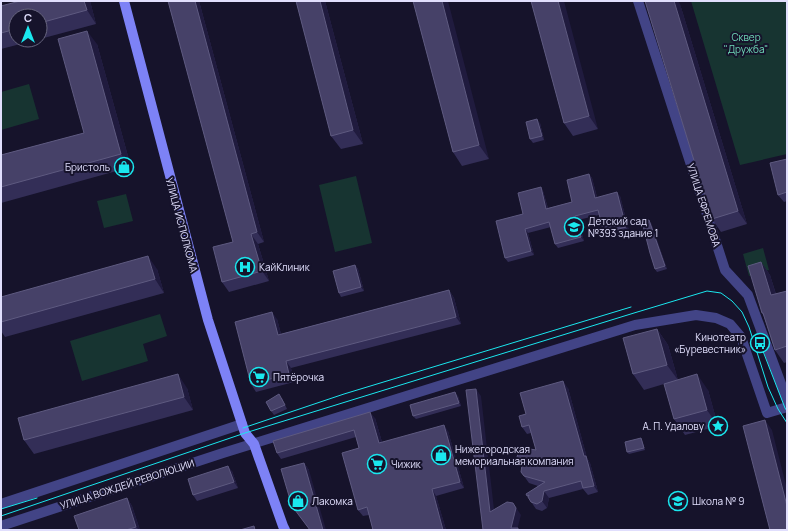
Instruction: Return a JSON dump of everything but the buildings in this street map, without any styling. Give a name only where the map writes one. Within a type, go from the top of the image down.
[{"type":"street","name":"УЛИЦА ИСПОЛКОМА","points":[[124,1],[208,320],[245,433],[254,444],[285,530]]},
{"type":"street","name":"УЛИЦА ЕФРЕМОВА","points":[[638,1],[724,270],[748,295],[787,400]]},
{"type":"street","name":"УЛИЦА ВОЖДЕЙ РЕВОЛЮЦИИ","points":[[1,526],[216,455],[634,325],[696,315],[716,318],[730,324],[741,337],[768,413],[787,407]]},
{"type":"street","name":"УЛИЦА ВОЖДЕЙ РЕВОЛЮЦИИ","points":[[1,504],[242,424]]},
{"type":"green space","name":"Сквер \"Дружба\"","points":[[691,1],[787,1],[787,154],[740,165]]},
{"type":"green space","points":[[29,84],[39,119],[1,130],[1,92]]},
{"type":"green space","points":[[356,176],[372,243],[335,252],[319,185]]},
{"type":"green space","points":[[126,194],[133,221],[104,228],[97,201]]},
{"type":"green space","points":[[763,248],[769,270],[749,276],[743,254]]},
{"type":"green space","points":[[160,314],[167,336],[143,344],[148,361],[82,381],[70,341]]},
{"type":"tram line","points":[[1,516],[245,433],[707,291],[721,293],[732,301],[742,312],[749,327],[768,387],[778,409],[787,423]]},
{"type":"tram line","points":[[243,428],[344,394],[631,307]]},
{"type":"tram line","points":[[761,346],[787,411]]},
{"type":"tram line","points":[[1,509],[37,498]]},
{"type":"place","name":"Бристоль","points":[[124,167]]},
{"type":"place","name":"Детский сад №393 здание 1","points":[[574,227]]},
{"type":"place","name":"КайКлиник","points":[[245,267]]},
{"type":"place","name":"Кинотеатр «Буревестник»","points":[[760,343]]},
{"type":"place","name":"Пятёрочка","points":[[259,377]]},
{"type":"place","name":"А. П. Удалову","points":[[718,426]]},
{"type":"place","name":"Нижегородская мемориальная компания","points":[[441,455]]},
{"type":"place","name":"Чижик","points":[[377,464]]},
{"type":"place","name":"Лакомка","points":[[298,501]]},
{"type":"place","name":"Школа № 9","points":[[678,501]]}]
